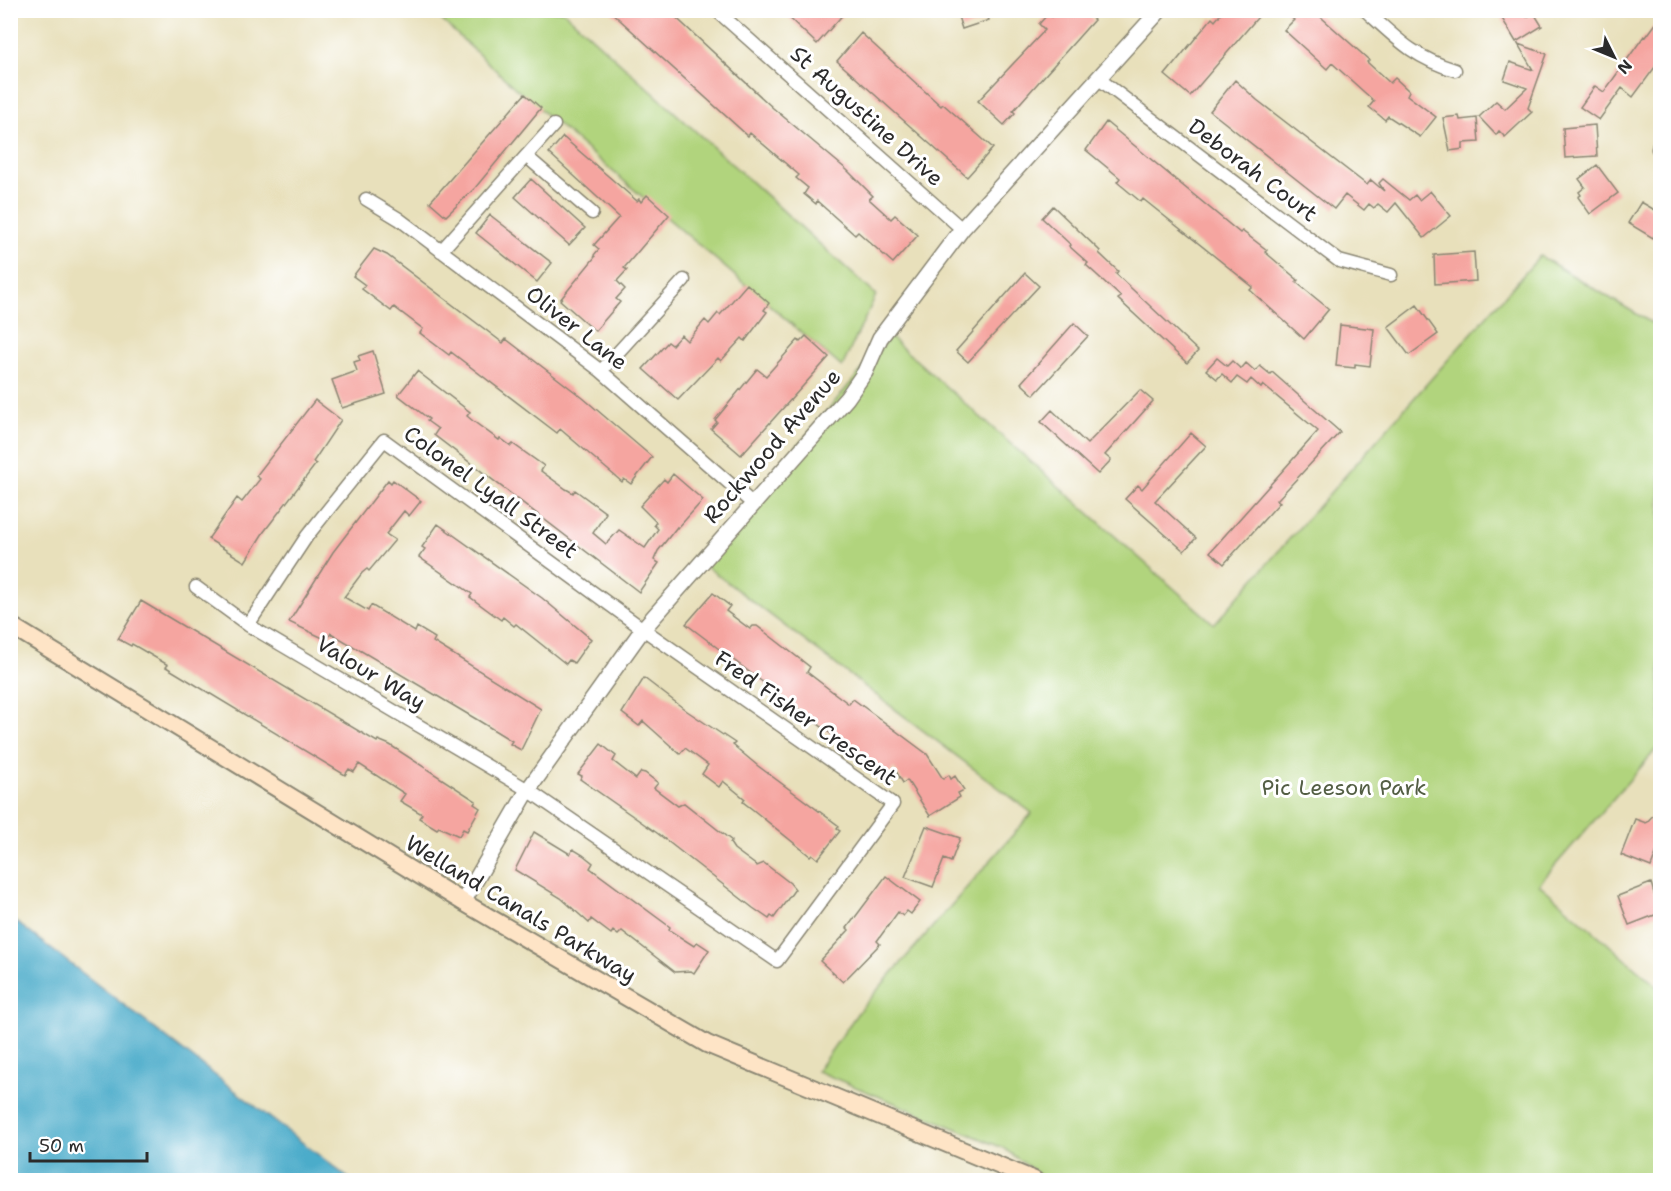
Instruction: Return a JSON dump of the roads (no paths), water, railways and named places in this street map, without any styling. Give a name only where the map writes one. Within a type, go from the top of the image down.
[{"type":"main road","name":"Welland Canals Parkway","points":[[10,625],[463,902],[707,1044],[1034,1180]]},
{"type":"street","name":"St Augustine Drive","points":[[716,10],[962,229]]},
{"type":"street","name":"Rockwood Avenue","points":[[463,902],[528,790],[643,629],[847,398],[865,372],[880,338],[962,229],[1160,10]]},
{"type":"street","points":[[1365,10],[1403,45],[1428,62],[1455,70]]},
{"type":"street","name":"Deborah Court","points":[[1099,79],[1339,261],[1391,275]]},
{"type":"street","points":[[441,250],[555,125]]},
{"type":"street","points":[[1660,141],[1658,149],[1660,149]]},
{"type":"street","points":[[526,156],[592,213]]},
{"type":"street","name":"Oliver Lane","points":[[366,199],[399,219],[601,371],[752,503]]},
{"type":"street","points":[[601,371],[684,280]]},
{"type":"street","name":"Colonel Lyall Street","points":[[248,625],[307,536],[384,440],[643,629]]},
{"type":"street","name":"Valour Way","points":[[196,587],[248,625],[528,790]]},
{"type":"street","name":"Fred Fisher Crescent","points":[[528,790],[777,961],[893,804],[643,629]]},
{"type":"water","points":[[11,918],[351,1180],[11,1180]]},
{"type":"park label","name":"Pic Leeson Park","points":[[1344,787]]}]
